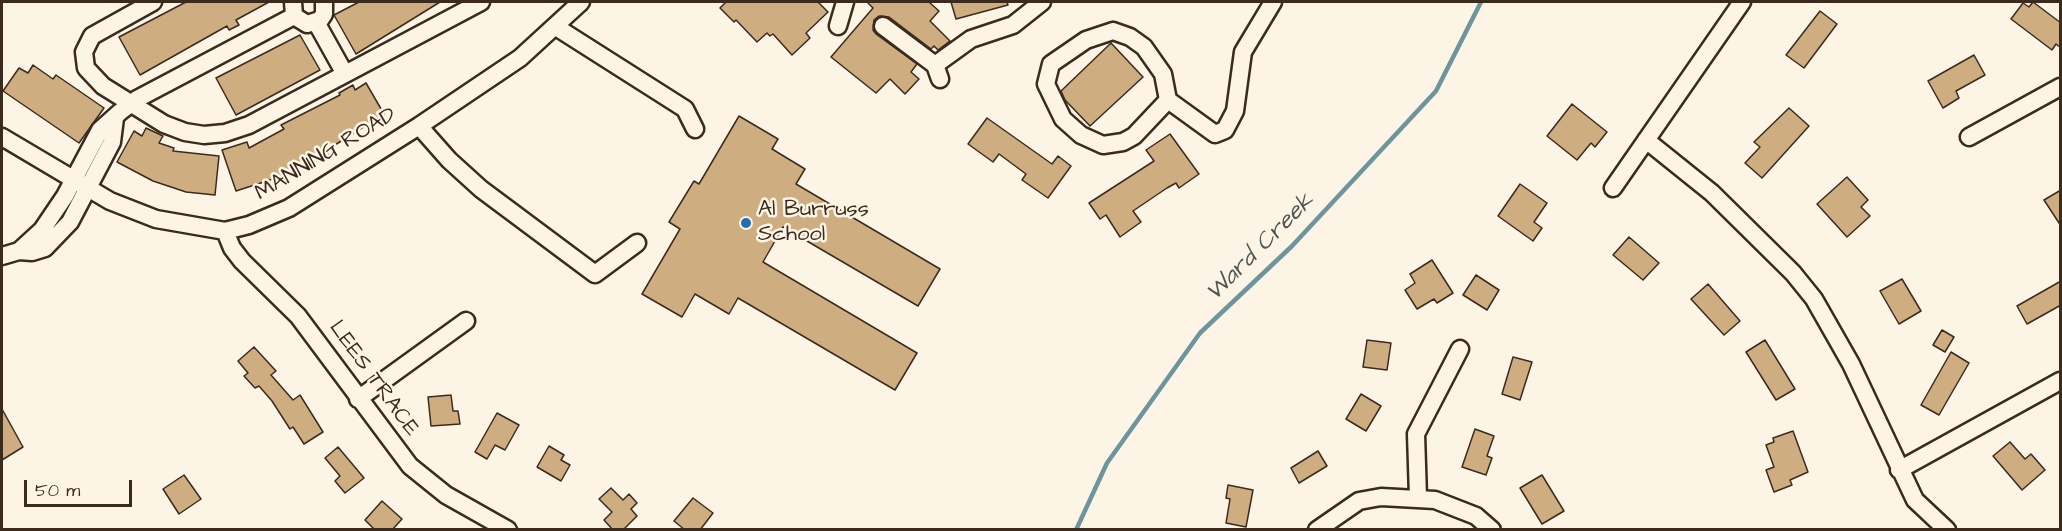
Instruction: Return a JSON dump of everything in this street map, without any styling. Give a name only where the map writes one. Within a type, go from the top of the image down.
[{"type":"street","points":[[153,2],[98,32],[88,41],[84,52],[84,63],[90,74],[103,86],[178,130],[218,134],[249,125],[481,2]]},
{"type":"street","points":[[2,256],[19,251],[80,185],[95,137],[131,103],[294,9],[308,24],[316,22],[324,14],[324,2]]},
{"type":"street","name":"MANNING ROAD","points":[[2,137],[80,185],[156,219],[225,231],[249,225],[289,208],[420,126],[520,58],[581,2]]},
{"type":"street","points":[[838,26],[845,2]]},
{"type":"street","points":[[883,26],[938,72],[971,39],[1013,25],[1042,2]]},
{"type":"street","points":[[1168,100],[1134,136],[1123,142],[1103,145],[1081,135],[1063,118],[1046,84],[1051,64],[1086,40],[1113,31],[1130,37],[1144,47],[1163,74],[1168,100],[1215,134],[1225,130],[1235,111],[1243,52],[1274,2]]},
{"type":"street","points":[[1613,188],[1742,2]]},
{"type":"street","points":[[316,22],[345,74]]},
{"type":"street","points":[[556,27],[685,109],[695,129]]},
{"type":"street","points":[[1969,137],[2061,87]]},
{"type":"street","points":[[420,126],[449,160],[481,189],[595,274],[637,243]]},
{"type":"street","points":[[1646,140],[1712,193],[1793,273],[1814,299],[1851,364],[1915,500],[1947,530]]},
{"type":"street","name":"LEES TRACE","points":[[225,231],[232,248],[298,316],[394,448],[427,481],[446,495],[507,530]]},
{"type":"street","points":[[358,399],[466,321]]},
{"type":"street","points":[[1418,497],[1416,434],[1460,349]]},
{"type":"street","points":[[1899,470],[2061,381]]},
{"type":"street","points":[[1317,530],[1359,501],[1381,497],[1418,497],[1436,500],[1476,516],[1492,530]]},
{"type":"building","points":[[186,2],[269,2],[236,20],[239,25],[229,30],[227,26],[140,75],[119,37]]},
{"type":"building","points":[[359,2],[440,2],[356,54],[334,15]]},
{"type":"building","points":[[726,2],[818,2],[828,12],[806,33],[810,38],[792,55],[773,34],[770,36],[767,33],[757,42],[736,20],[734,22],[720,8]]},
{"type":"building","points":[[867,2],[929,2],[939,11],[930,21],[950,41],[938,50],[934,46],[931,49],[889,17],[879,16],[874,20],[873,30],[876,34],[917,64],[911,72],[919,79],[905,94],[890,79],[876,93],[831,57],[873,8]]},
{"type":"building","points":[[951,2],[1007,2],[1008,5],[956,19]]},
{"type":"building","points":[[2033,2],[2061,23],[2061,48],[2056,44],[2052,50],[2011,19],[2023,3],[2029,7]]},
{"type":"building","points":[[1820,11],[1837,24],[1804,68],[1786,55]]},
{"type":"building","points":[[300,35],[320,70],[236,115],[216,78]]},
{"type":"building","points":[[1111,43],[1143,77],[1090,126],[1065,100],[1061,91]]},
{"type":"building","points":[[1974,55],[1985,75],[1956,91],[1959,98],[1943,108],[1928,81]]},
{"type":"building","points":[[33,65],[53,79],[56,75],[104,108],[79,143],[3,91],[19,68],[28,73]]},
{"type":"building","points":[[366,83],[384,114],[327,150],[329,154],[274,181],[273,179],[236,191],[222,150],[247,142],[249,148],[284,129],[281,125],[340,95],[339,93],[353,85],[355,90]]},
{"type":"building","points":[[1572,104],[1607,132],[1595,147],[1591,143],[1577,160],[1547,136]]},
{"type":"building","points":[[1789,108],[1809,126],[1762,178],[1745,163],[1760,147],[1754,142]]},
{"type":"building","points":[[739,116],[778,139],[772,149],[805,169],[796,184],[940,269],[918,306],[783,227],[763,262],[917,353],[895,390],[738,298],[729,314],[695,294],[682,317],[642,294],[680,229],[669,222],[694,181],[699,184]]},
{"type":"building","points":[[987,118],[1052,164],[1058,156],[1071,166],[1048,198],[1022,180],[1026,174],[999,154],[993,162],[968,144]]},
{"type":"building","points":[[146,128],[163,136],[159,143],[174,148],[173,151],[219,156],[215,195],[186,192],[153,181],[117,162],[134,131],[142,136]]},
{"type":"building","points":[[1170,134],[1199,174],[1179,188],[1176,183],[1167,188],[1133,211],[1141,222],[1120,237],[1106,215],[1100,219],[1089,203],[1154,161],[1146,150]]},
{"type":"building","points":[[1847,177],[1868,200],[1861,207],[1870,216],[1847,237],[1817,204]]},
{"type":"building","points":[[1520,184],[1547,203],[1534,222],[1542,228],[1533,241],[1498,216]]},
{"type":"building","points":[[2061,190],[2061,226],[2044,200]]},
{"type":"building","points":[[1629,237],[1659,263],[1643,280],[1613,255]]},
{"type":"building","points":[[1432,260],[1453,293],[1437,303],[1434,299],[1417,309],[1405,290],[1415,283],[1410,274]]},
{"type":"building","points":[[1476,275],[1499,290],[1487,310],[1463,295]]},
{"type":"building","points":[[1902,279],[1921,311],[1899,324],[1880,291]]},
{"type":"building","points":[[2061,281],[2061,305],[2027,324],[2017,306]]},
{"type":"building","points":[[1708,284],[1740,321],[1724,335],[1691,299]]},
{"type":"building","points":[[1942,330],[1954,337],[1945,352],[1933,345]]},
{"type":"building","points":[[1367,340],[1391,343],[1387,370],[1363,367]]},
{"type":"building","points":[[1765,340],[1795,389],[1776,400],[1746,352]]},
{"type":"building","points":[[254,347],[276,371],[271,375],[293,400],[300,395],[323,432],[304,444],[293,427],[290,429],[259,386],[255,388],[244,376],[248,373],[238,361]]},
{"type":"building","points":[[1951,352],[1969,363],[1939,415],[1921,405]]},
{"type":"building","points":[[1513,357],[1532,362],[1520,400],[1502,394]]},
{"type":"building","points":[[1361,394],[1381,406],[1366,431],[1346,419]]},
{"type":"building","points":[[451,395],[453,411],[458,411],[460,424],[431,426],[428,397]]},
{"type":"building","points":[[2,409],[23,447],[2,460]]},
{"type":"building","points":[[497,413],[519,425],[505,450],[495,445],[487,459],[475,452]]},
{"type":"building","points":[[1475,429],[1494,436],[1487,456],[1492,458],[1486,475],[1462,467]]},
{"type":"building","points":[[1793,431],[1808,472],[1790,480],[1792,485],[1774,492],[1766,470],[1774,467],[1766,445],[1774,442],[1773,438]]},
{"type":"building","points":[[2010,442],[2025,459],[2031,454],[2045,470],[2022,490],[1993,456]]},
{"type":"building","points":[[549,446],[564,455],[561,460],[570,465],[561,481],[537,467]]},
{"type":"building","points":[[338,447],[364,478],[345,493],[335,481],[340,476],[325,458]]},
{"type":"building","points":[[1318,451],[1327,466],[1299,483],[1291,468]]},
{"type":"building","points":[[184,475],[201,499],[179,514],[163,489]]},
{"type":"building","points":[[1542,475],[1564,511],[1542,524],[1520,488]]},
{"type":"building","points":[[1228,485],[1253,490],[1246,527],[1226,523],[1230,499],[1226,498]]},
{"type":"building","points":[[611,488],[623,500],[629,494],[637,503],[631,509],[637,516],[623,530],[613,530],[604,520],[612,512],[599,499]]},
{"type":"building","points":[[693,498],[713,513],[700,530],[685,530],[674,521]]},
{"type":"building","points":[[382,501],[402,519],[392,530],[375,530],[365,520]]},
{"type":"waterway","name":"Ward Creek","points":[[1076,530],[1107,463],[1200,333],[1292,246],[1436,91],[1481,2]]},
{"type":"place","name":"Al Burruss School","points":[[746,223]]}]
